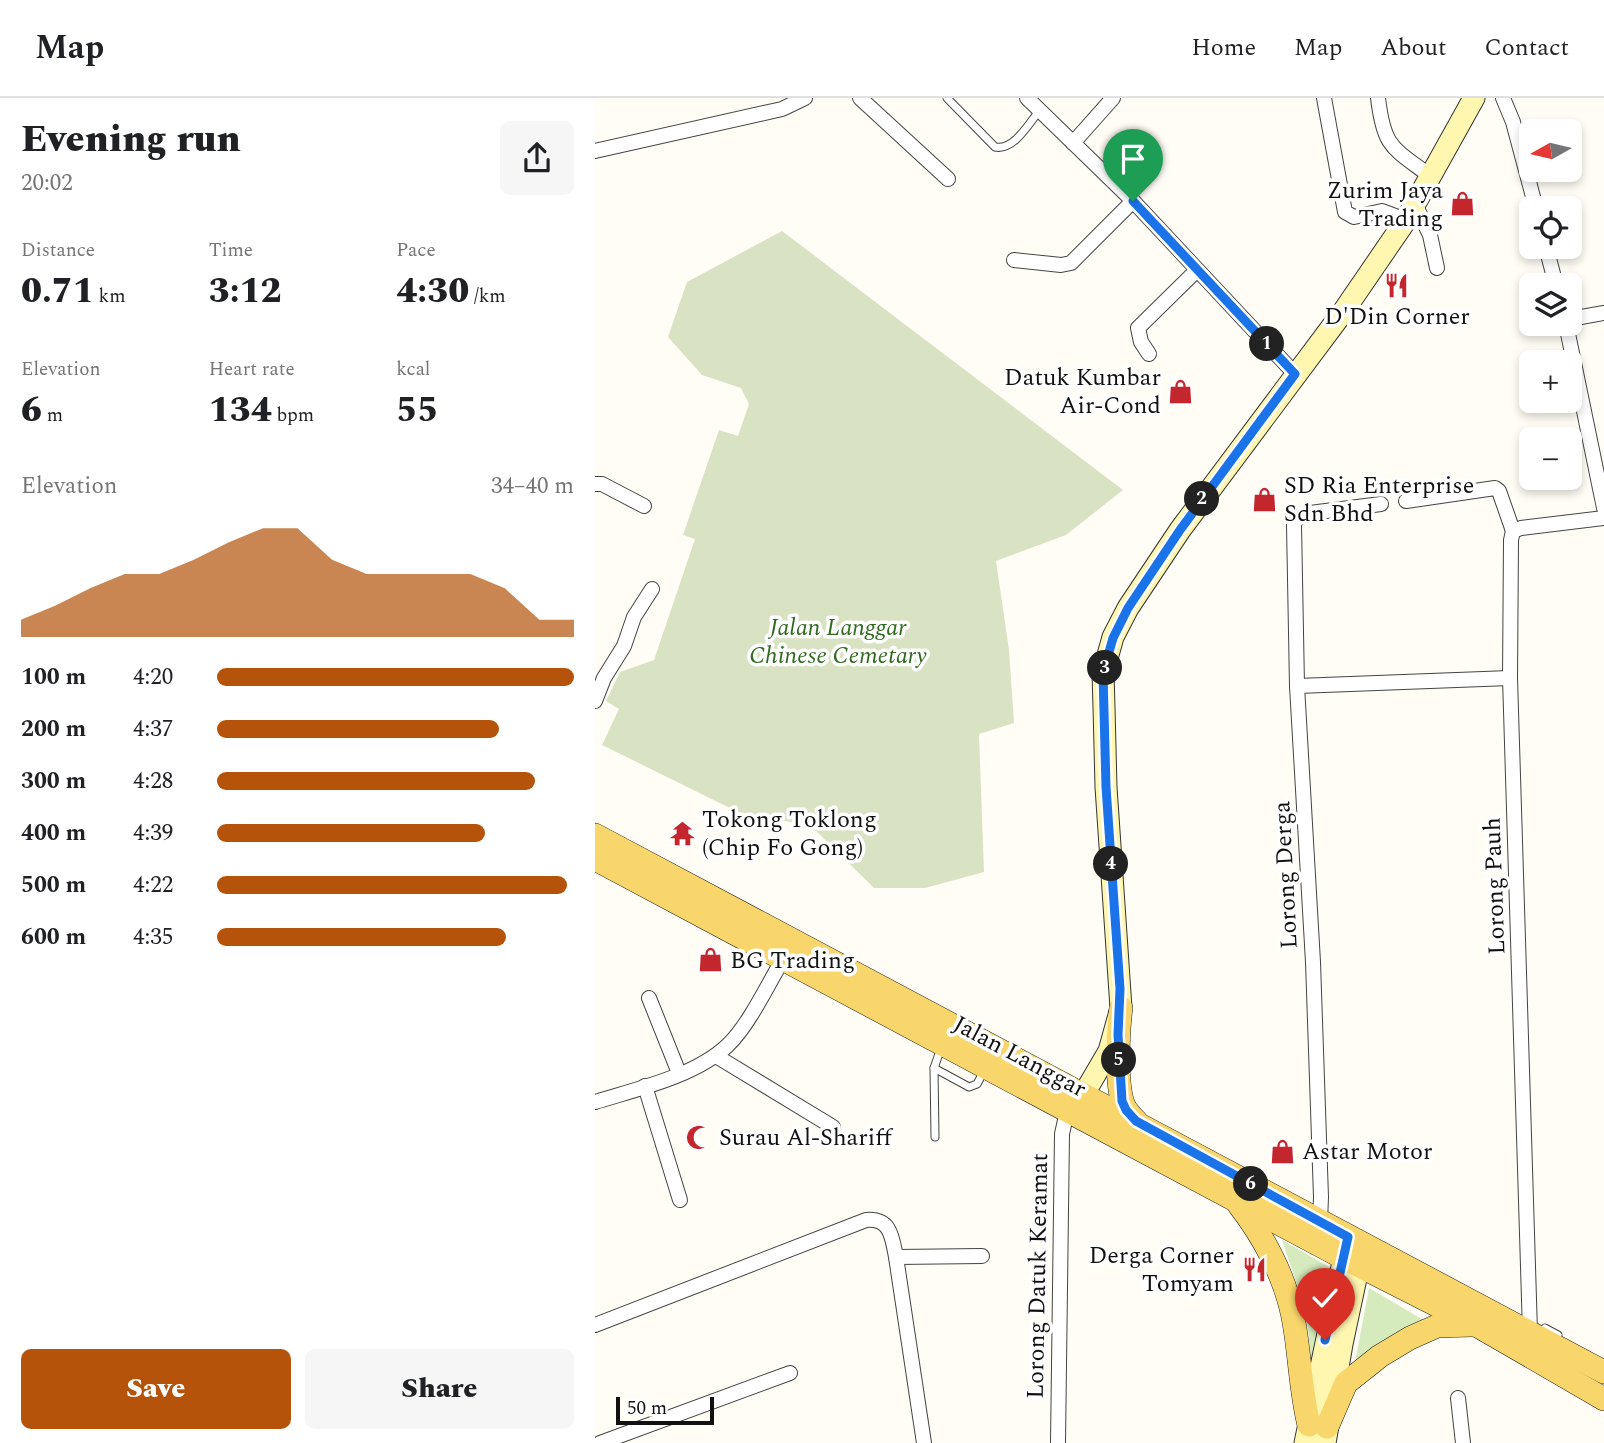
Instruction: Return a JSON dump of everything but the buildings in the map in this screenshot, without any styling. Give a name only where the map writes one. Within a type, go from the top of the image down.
[{"type":"main road","points":[[1136,1121],[1126,1110],[1121,1090],[1118,1035],[1121,1008],[1106,787],[1103,673],[1113,638],[1128,608],[1180,530],[1343,312],[1410,212],[1474,98]]},
{"type":"main road","name":"Jalan Langgar","points":[[595,835],[943,1045],[986,1068],[1074,1106],[1136,1121],[1320,1222],[1353,1251],[1604,1399]]},
{"type":"main road","name":"Jalan Langgar","points":[[595,859],[788,950],[1074,1106],[1233,1198],[1537,1330],[1604,1372]]},
{"type":"main road","points":[[1074,1106],[1109,1051],[1121,1008]]},
{"type":"main road","points":[[1233,1198],[1263,1238],[1287,1294],[1293,1319],[1302,1397],[1317,1435]]},
{"type":"main road","points":[[1317,1435],[1353,1251]]},
{"type":"main road","points":[[1317,1435],[1346,1383],[1380,1356],[1437,1326],[1478,1326]]},
{"type":"street","points":[[595,151],[782,109],[805,98]]},
{"type":"street","points":[[860,98],[948,179]]},
{"type":"street","points":[[1073,143],[1113,98]]},
{"type":"street","points":[[1324,98],[1345,212],[1354,217],[1382,211],[1410,212],[1430,235],[1437,268]]},
{"type":"street","points":[[1378,98],[1380,119],[1389,144],[1430,176]]},
{"type":"street","points":[[1503,98],[1513,122],[1533,196]]},
{"type":"street","points":[[1032,102],[1133,201],[1295,374]]},
{"type":"street","points":[[1014,260],[1061,265],[1071,263],[1133,201]]},
{"type":"street","points":[[1149,355],[1141,342],[1138,328],[1197,270]]},
{"type":"street","points":[[1582,317],[1604,313]]},
{"type":"street","points":[[1568,336],[1604,508]]},
{"type":"street","points":[[595,484],[644,506]]},
{"type":"street","points":[[1406,501],[1495,488],[1499,491],[1513,531],[1604,518]]},
{"type":"street","name":"Lorong Derga","points":[[1320,1222],[1313,962],[1297,686],[1294,525],[1296,519],[1310,513],[1381,504]]},
{"type":"street","name":"Lorong Pauh","points":[[1513,531],[1510,678],[1537,1330]]},
{"type":"street","points":[[595,701],[604,678],[624,646],[633,617],[652,589]]},
{"type":"street","points":[[1297,686],[1510,678]]},
{"type":"street","points":[[595,1102],[645,1086],[716,1056],[741,1028],[788,950]]},
{"type":"street","points":[[649,998],[678,1073]]},
{"type":"street","points":[[716,1056],[833,1127]]},
{"type":"street","points":[[645,1086],[680,1200]]},
{"type":"street","name":"Lorong Datuk Keramat","points":[[1058,1443],[1062,1134],[1074,1106]]},
{"type":"street","points":[[595,1325],[866,1220],[873,1219],[887,1224],[897,1263],[924,1443]]},
{"type":"street","points":[[897,1263],[982,1256]]},
{"type":"street","points":[[600,1443],[790,1373]]},
{"type":"street","points":[[1458,1398],[1463,1443]]},
{"type":"lane","points":[[947,98],[1000,148],[1007,147],[1015,140],[1032,102]]},
{"type":"lane","points":[[935,1137],[934,1068],[943,1045]]},
{"type":"lane","points":[[934,1068],[972,1087],[977,1084],[986,1068]]},
{"type":"lane","points":[[1537,1330],[1567,1340]]},
{"type":"green space","name":"Jalan Langgar Chinese Cemetary","points":[[782,231],[1123,490],[1066,535],[996,561],[1009,650],[1014,723],[979,734],[984,872],[925,888],[874,888],[811,826],[738,812],[602,745],[619,709],[606,701],[620,672],[654,660],[695,539],[683,535],[719,430],[738,436],[749,404],[741,388],[702,375],[668,337],[687,282]]},
{"type":"green space","points":[[1282,1240],[1331,1268],[1313,1379],[1306,1311]]},
{"type":"green space","points":[[1369,1288],[1425,1321],[1354,1368]]},
{"type":"place","name":"Zurim Jaya Trading","points":[[1463,204]]},
{"type":"place","name":"D'Din Corner","points":[[1397,285]]},
{"type":"place","name":"Datuk Kumbar Air-Cond","points":[[1181,391]]},
{"type":"place","name":"SD Ria Enterprise Sdn Bhd","points":[[1264,499]]},
{"type":"place","name":"Tokong Toklong (Chip Fo Gong)","points":[[682,833]]},
{"type":"place","name":"BG Trading","points":[[710,960]]},
{"type":"place","name":"Surau Al-Shariff","points":[[699,1137]]},
{"type":"place","name":"Astar Motor","points":[[1282,1151]]},
{"type":"place","name":"Derga Corner Tomyam","points":[[1254,1269]]},
{"type":"route","points":[[1133,201],[1295,374],[1145,581],[1113,638],[1103,673],[1106,787],[1121,1008],[1118,1035],[1122,1101],[1136,1121],[1348,1237],[1325,1340]]}]
